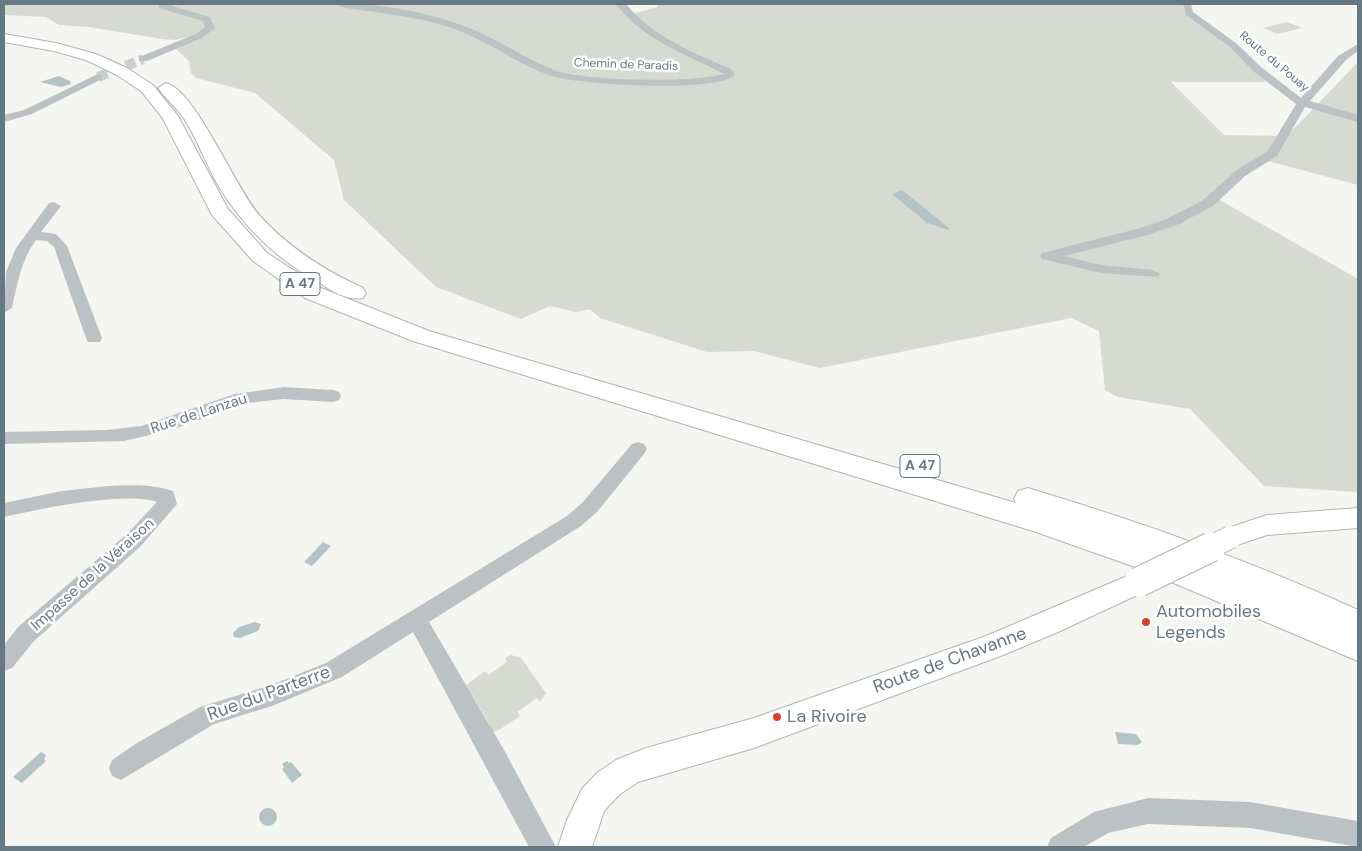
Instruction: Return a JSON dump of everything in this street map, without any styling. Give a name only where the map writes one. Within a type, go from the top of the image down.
[{"type":"highway","name":"A 47","points":[[4,32],[84,48],[119,60],[160,83],[188,112],[238,203],[266,236],[292,257],[328,280],[367,299],[435,324],[873,452],[1115,527],[1226,567],[1358,625]]},
{"type":"highway","name":"A 47","points":[[4,38],[56,47],[91,57],[121,71],[147,88],[170,116],[219,211],[260,257],[313,293],[421,336],[1039,521],[1149,559],[1358,648]]},
{"type":"main road","name":"Route de Chavanne","points":[[575,847],[583,820],[593,800],[609,783],[627,770],[754,733],[984,649],[1048,624],[1248,530],[1274,524],[1358,518]]},
{"type":"street","points":[[143,59],[200,36],[210,28],[207,19],[162,6],[170,4]]},
{"type":"street","name":"Chemin de Paradis","points":[[341,4],[455,26],[481,37],[525,62],[566,77],[599,80],[691,81],[718,80],[730,75],[727,70],[655,35],[629,15],[621,4]]},
{"type":"street","name":"Route du Pouay","points":[[1187,4],[1189,13],[1233,45],[1277,86],[1304,104],[1358,119]]},
{"type":"street","points":[[1153,274],[1101,269],[1047,256],[1146,231],[1208,203],[1241,173],[1273,153],[1299,107],[1304,104],[1342,58],[1358,47]]},
{"type":"street","points":[[4,119],[28,112],[98,77]]},
{"type":"street","points":[[4,308],[13,272],[24,248],[54,206]]},
{"type":"street","points":[[32,236],[51,237],[60,246],[94,338]]},
{"type":"street","name":"Rue de Lanzau","points":[[4,438],[111,436],[141,432],[174,423],[234,400],[263,394],[290,391],[333,396]]},
{"type":"street","name":"Rue du Parterre","points":[[121,768],[145,751],[208,714],[272,695],[334,670],[417,620],[574,520],[590,507],[638,449]]},
{"type":"street","name":"Impasse de la Véraison","points":[[4,510],[56,501],[135,492],[166,496],[167,504],[134,540],[26,634],[4,662]]},
{"type":"street","points":[[417,620],[491,751],[542,847]]},
{"type":"street","points":[[1060,847],[1104,821],[1148,811],[1250,815],[1358,834]]},
{"type":"shaded area","points":[[4,4],[620,4],[627,15],[658,7],[657,4],[1184,4],[1183,8],[1190,17],[1229,44],[1266,82],[1171,82],[1224,135],[1287,136],[1358,62],[1358,185],[1257,158],[1211,195],[1358,279],[1358,492],[1264,486],[1190,409],[1118,397],[1105,390],[1099,331],[1071,318],[820,368],[754,351],[707,352],[600,318],[590,309],[576,312],[550,306],[521,319],[436,287],[344,200],[334,160],[255,93],[196,78],[191,73],[189,61],[176,49],[188,37],[175,40],[162,39],[88,27],[59,25],[46,17],[4,15]]},
{"type":"shaded area","points":[[1287,22],[1302,28],[1278,34],[1263,28]]},
{"type":"shaded area","points":[[59,76],[70,81],[71,84],[61,87],[40,82]]},
{"type":"shaded area","points":[[902,190],[949,228],[948,230],[927,223],[892,194]]},
{"type":"shaded area","points":[[323,542],[331,546],[312,566],[304,562]]},
{"type":"shaded area","points":[[255,622],[261,624],[258,631],[240,638],[234,637],[233,633],[239,627]]},
{"type":"shaded area","points":[[511,655],[521,658],[546,693],[540,702],[537,698],[517,712],[520,716],[499,730],[491,732],[484,727],[489,723],[472,694],[467,696],[465,686],[485,671],[488,675],[507,662],[505,658]]},
{"type":"shaded area","points":[[1115,732],[1136,734],[1142,742],[1138,745],[1118,744]]},
{"type":"shaded area","points":[[41,752],[46,755],[44,759],[46,761],[22,783],[13,777]]},
{"type":"shaded area","points":[[287,761],[291,762],[302,775],[292,783],[282,769],[284,767],[282,764]]},
{"type":"shaded area","points":[[264,808],[272,808],[277,813],[275,824],[264,826],[259,821],[259,813]]},
{"type":"tunnel","points":[[98,77],[143,59]]},
{"type":"place","name":"Automobiles Legends","points":[[1146,622]]},
{"type":"place","name":"La Rivoire","points":[[777,717]]}]
